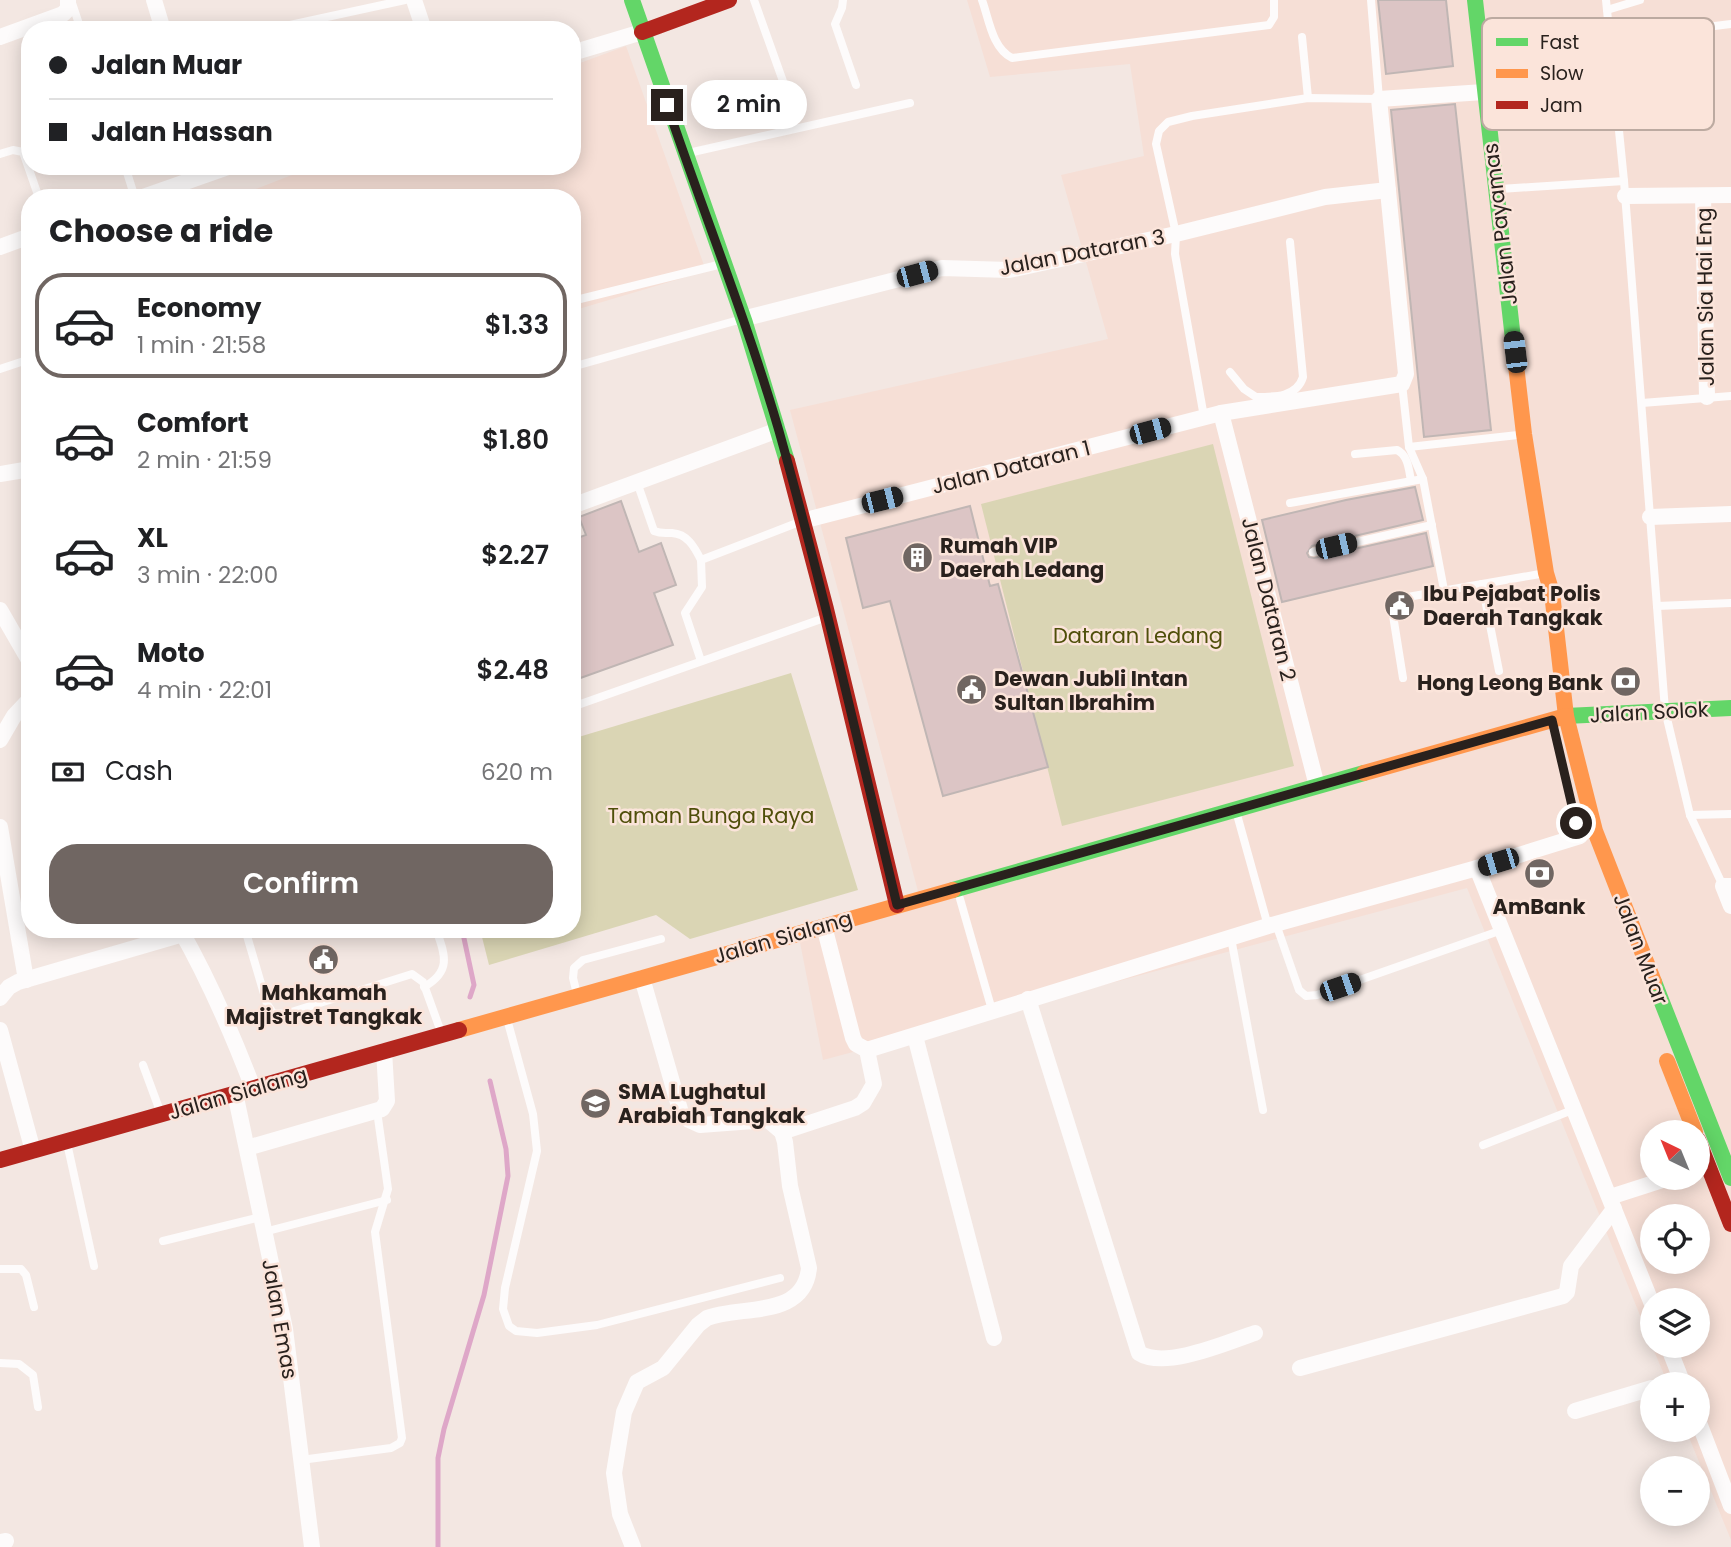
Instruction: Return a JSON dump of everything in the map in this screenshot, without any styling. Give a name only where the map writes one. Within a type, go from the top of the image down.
[{"type":"main road","points":[[632,0],[743,319],[778,430],[897,905]]},
{"type":"main road","points":[[642,32],[729,0]]},
{"type":"main road","name":"Jalan Payamas","points":[[1475,0],[1482,72]]},
{"type":"main road","name":"Jalan Payamas","points":[[1489,130],[1524,434],[1546,573],[1552,593],[1559,718]]},
{"type":"main road","name":"Jalan Solok","points":[[1559,718],[1731,708]]},
{"type":"main road","points":[[1559,718],[1576,823],[1588,857]]},
{"type":"main road","name":"Jalan Sialang","points":[[0,1160],[1559,718]]},
{"type":"main road","name":"Jalan Muar","points":[[1559,718],[1595,831],[1731,1178]]},
{"type":"main road","points":[[1661,1045],[1690,1120]]},
{"type":"main road","points":[[1710,1183],[1731,1224]]},
{"type":"street","points":[[44,21],[63,14],[68,9],[70,0]]},
{"type":"street","points":[[153,0],[160,21]]},
{"type":"street","points":[[414,0],[421,21]]},
{"type":"street","points":[[0,37],[21,29]]},
{"type":"street","points":[[581,51],[642,32]]},
{"type":"street","points":[[1402,384],[1406,374],[1379,99],[1482,92]]},
{"type":"street","points":[[162,189],[195,175]]},
{"type":"street","points":[[1625,189],[1703,196],[1731,195]]},
{"type":"street","name":"Jalan Dataran 3","points":[[743,319],[942,268],[1009,270],[1175,234],[1325,197],[1388,190]]},
{"type":"street","name":"Jalan Sia Hai Eng","points":[[1703,196],[1707,397]]},
{"type":"street","points":[[0,247],[21,239]]},
{"type":"street","name":"Jalan Dataran 1","points":[[802,521],[1221,413],[1402,384]]},
{"type":"street","name":"Jalan Dataran 2","points":[[1221,413],[1317,786]]},
{"type":"street","points":[[581,503],[778,430]]},
{"type":"street","points":[[0,474],[21,470]]},
{"type":"street","points":[[1650,517],[1731,514]]},
{"type":"street","points":[[0,610],[21,646]]},
{"type":"street","points":[[0,740],[21,709]]},
{"type":"street","points":[[824,926],[853,1038],[856,1044],[867,1050],[1231,937],[1477,868],[1576,823]]},
{"type":"street","points":[[0,828],[26,980]]},
{"type":"street","points":[[1477,868],[1646,1288]]},
{"type":"street","points":[[1727,886],[1731,906]]},
{"type":"street","points":[[0,998],[9,987],[26,980],[162,938]]},
{"type":"street","points":[[185,938],[210,985],[253,1088]]},
{"type":"street","points":[[633,1547],[620,1514],[614,1473],[624,1412],[632,1389],[642,1378],[663,1368],[672,1360],[698,1325],[707,1318],[779,1305],[803,1289],[808,1280],[808,1256],[790,1186],[782,1132],[768,1120],[700,1125],[681,1113],[642,978]]},
{"type":"street","points":[[1028,999],[1139,1353],[1149,1358],[1161,1359],[1192,1353],[1255,1333]]},
{"type":"street","points":[[0,1030],[33,1151]]},
{"type":"street","points":[[915,1036],[994,1338]]},
{"type":"street","points":[[782,1132],[863,1103],[874,1084],[867,1050]]},
{"type":"street","points":[[247,1148],[377,1111],[385,1106],[384,1051]]},
{"type":"street","name":"Jalan Emas","points":[[235,1093],[285,1329],[312,1547]]},
{"type":"street","points":[[1300,1368],[1563,1296],[1567,1292],[1571,1266],[1612,1203],[1642,1190]]},
{"type":"street","points":[[1574,1411],[1640,1392]]},
{"type":"street","points":[[1706,1442],[1731,1506]]},
{"type":"lane","points":[[70,0],[78,21]]},
{"type":"lane","points":[[308,21],[405,0]]},
{"type":"lane","points":[[754,0],[789,98]]},
{"type":"lane","points":[[843,0],[835,24],[856,85]]},
{"type":"lane","points":[[982,0],[998,46],[1012,58],[1269,25],[1274,18],[1274,0]]},
{"type":"lane","points":[[1204,417],[1175,254],[1175,234],[1156,144],[1159,131],[1168,122],[1192,116],[1308,98],[1379,99],[1371,0]]},
{"type":"lane","points":[[1606,0],[1608,18]]},
{"type":"lane","points":[[1607,10],[1640,0]]},
{"type":"lane","points":[[1302,37],[1308,98]]},
{"type":"lane","points":[[684,154],[910,103]]},
{"type":"lane","points":[[1619,130],[1665,710],[1690,815],[1727,886]]},
{"type":"lane","points":[[0,154],[13,150],[21,152]]},
{"type":"lane","points":[[1497,189],[1625,189]]},
{"type":"lane","points":[[1230,372],[1244,389],[1256,397],[1295,392],[1301,386],[1303,377],[1290,243]]},
{"type":"lane","points":[[581,299],[722,264]]},
{"type":"lane","points":[[581,364],[743,319]]},
{"type":"lane","points":[[0,369],[21,362]]},
{"type":"lane","points":[[1402,384],[1409,447],[1423,479],[1444,590]]},
{"type":"lane","points":[[1642,403],[1731,396]]},
{"type":"lane","points":[[1409,447],[1524,434]]},
{"type":"lane","points":[[1355,454],[1397,450],[1403,453],[1406,459],[1411,481]]},
{"type":"lane","points":[[1290,503],[1423,479]]},
{"type":"lane","points":[[637,482],[654,531],[684,536],[701,559],[702,587],[685,612],[701,661]]},
{"type":"lane","points":[[701,559],[802,521]]},
{"type":"lane","points":[[1313,552],[1432,525]]},
{"type":"lane","points":[[1403,678],[1392,604],[1401,597],[1546,573]]},
{"type":"lane","points":[[1482,584],[1499,671]]},
{"type":"lane","points":[[1657,606],[1731,603]]},
{"type":"lane","points":[[581,704],[827,617]]},
{"type":"lane","points":[[1235,809],[1272,925],[1299,990],[1306,996],[1317,995],[1502,930]]},
{"type":"lane","points":[[1690,815],[1731,814]]},
{"type":"lane","points":[[957,888],[992,1010]]},
{"type":"lane","points":[[1231,937],[1263,1110]]},
{"type":"lane","points":[[248,938],[267,1004],[273,1013],[285,1014],[407,974],[417,975],[442,1034]]},
{"type":"lane","points":[[424,987],[435,981],[442,972],[445,957],[439,938]]},
{"type":"lane","points":[[577,996],[574,968],[583,960],[661,939]]},
{"type":"lane","points":[[506,1016],[533,1114],[537,1151],[505,1287],[503,1309],[509,1326],[516,1331],[537,1333],[597,1325],[780,1278]]},
{"type":"lane","points":[[143,1065],[161,1114]]},
{"type":"lane","points":[[1483,1145],[1575,1109]]},
{"type":"lane","points":[[301,1460],[391,1448],[400,1443],[402,1438],[375,1232],[387,1200],[388,1189],[377,1111]]},
{"type":"lane","points":[[67,1141],[94,1266]]},
{"type":"lane","points":[[163,1241],[387,1200]]},
{"type":"lane","points":[[0,1269],[21,1269],[26,1275],[34,1307]]},
{"type":"lane","points":[[0,1363],[19,1364],[33,1375],[38,1406]]},
{"type":"shaded area","points":[[967,0],[1731,0],[1731,1540],[1710,1489],[1710,1456],[1697,1456],[1691,1442],[1710,1442],[1710,1372],[1663,1372],[1657,1358],[1710,1358],[1710,1288],[1640,1288],[1640,1315],[1467,888],[823,1060],[797,927],[919,895],[790,410],[1108,339],[1061,175],[1144,156],[1130,64],[990,77]]},
{"type":"shaded area","points":[[626,46],[706,271],[581,308],[581,189],[256,189],[292,175],[581,175],[581,63]]},
{"type":"green space","name":"Dataran Ledang","points":[[1213,444],[1294,766],[1062,826],[981,504]]},
{"type":"green space","name":"Taman Bunga Raya","points":[[791,673],[858,890],[690,939],[656,915],[581,937],[581,736]]},
{"type":"green space","name":"Taman Bunga Raya","points":[[482,938],[579,938],[489,965]]},
{"type":"building","points":[[1378,0],[1446,0],[1453,66],[1386,74]]},
{"type":"building","points":[[1455,104],[1491,430],[1424,437],[1391,110]]},
{"type":"building","points":[[1415,487],[1423,520],[1312,546],[1307,553],[1314,558],[1426,533],[1433,566],[1282,602],[1262,520]]},
{"type":"building","points":[[621,501],[639,552],[661,543],[676,585],[654,593],[673,645],[581,678],[581,537],[586,535],[581,516]]},
{"type":"building","name":"Dewan Jubli Intan Sultan Ibrahim","points":[[970,506],[990,586],[998,584],[1048,767],[943,796],[890,601],[863,608],[846,538]]},
{"type":"waterway","points":[[464,938],[474,985],[470,997]]},
{"type":"waterway","points":[[438,1547],[438,1458],[444,1429],[484,1295],[508,1176],[506,1149],[490,1081]]},
{"type":"traffic: fast","points":[[632,0],[745,323],[787,461]]},
{"type":"traffic: fast","points":[[1475,0],[1482,62]]},
{"type":"traffic: fast","points":[[1490,130],[1514,348]]},
{"type":"traffic: fast","points":[[1566,716],[1731,708]]},
{"type":"traffic: fast","points":[[953,890],[1364,773]]},
{"type":"traffic: fast","points":[[1654,982],[1731,1178]]},
{"type":"traffic: slow","points":[[1514,348],[1524,434],[1546,573],[1552,593],[1566,716]]},
{"type":"traffic: slow","points":[[1364,773],[1566,716],[1595,831],[1654,982]]},
{"type":"traffic: slow","points":[[459,1030],[953,890]]},
{"type":"traffic: slow","points":[[1667,1061],[1690,1120]]},
{"type":"traffic: jam","points":[[642,32],[729,0]]},
{"type":"traffic: jam","points":[[787,461],[826,609],[897,905]]},
{"type":"traffic: jam","points":[[0,1160],[459,1030]]},
{"type":"traffic: jam","points":[[1710,1171],[1731,1224]]},
{"type":"place","name":"Rumah VIP Daerah Ledang","points":[[917,557]]},
{"type":"place","name":"Ibu Pejabat Polis Daerah Tangkak","points":[[1400,605]]},
{"type":"place","name":"Hong Leong Bank","points":[[1626,682]]},
{"type":"place","name":"Dewan Jubli Intan Sultan Ibrahim","points":[[971,690]]},
{"type":"place","name":"AmBank","points":[[1539,874]]},
{"type":"place","name":"Mahkamah Majistret Tangkak","points":[[324,960]]},
{"type":"place","name":"SMA Lughatul Arabiah Tangkak","points":[[595,1103]]},
{"type":"route","points":[[667,105],[743,319],[778,430],[836,650],[897,905],[1552,720],[1576,823]]}]
